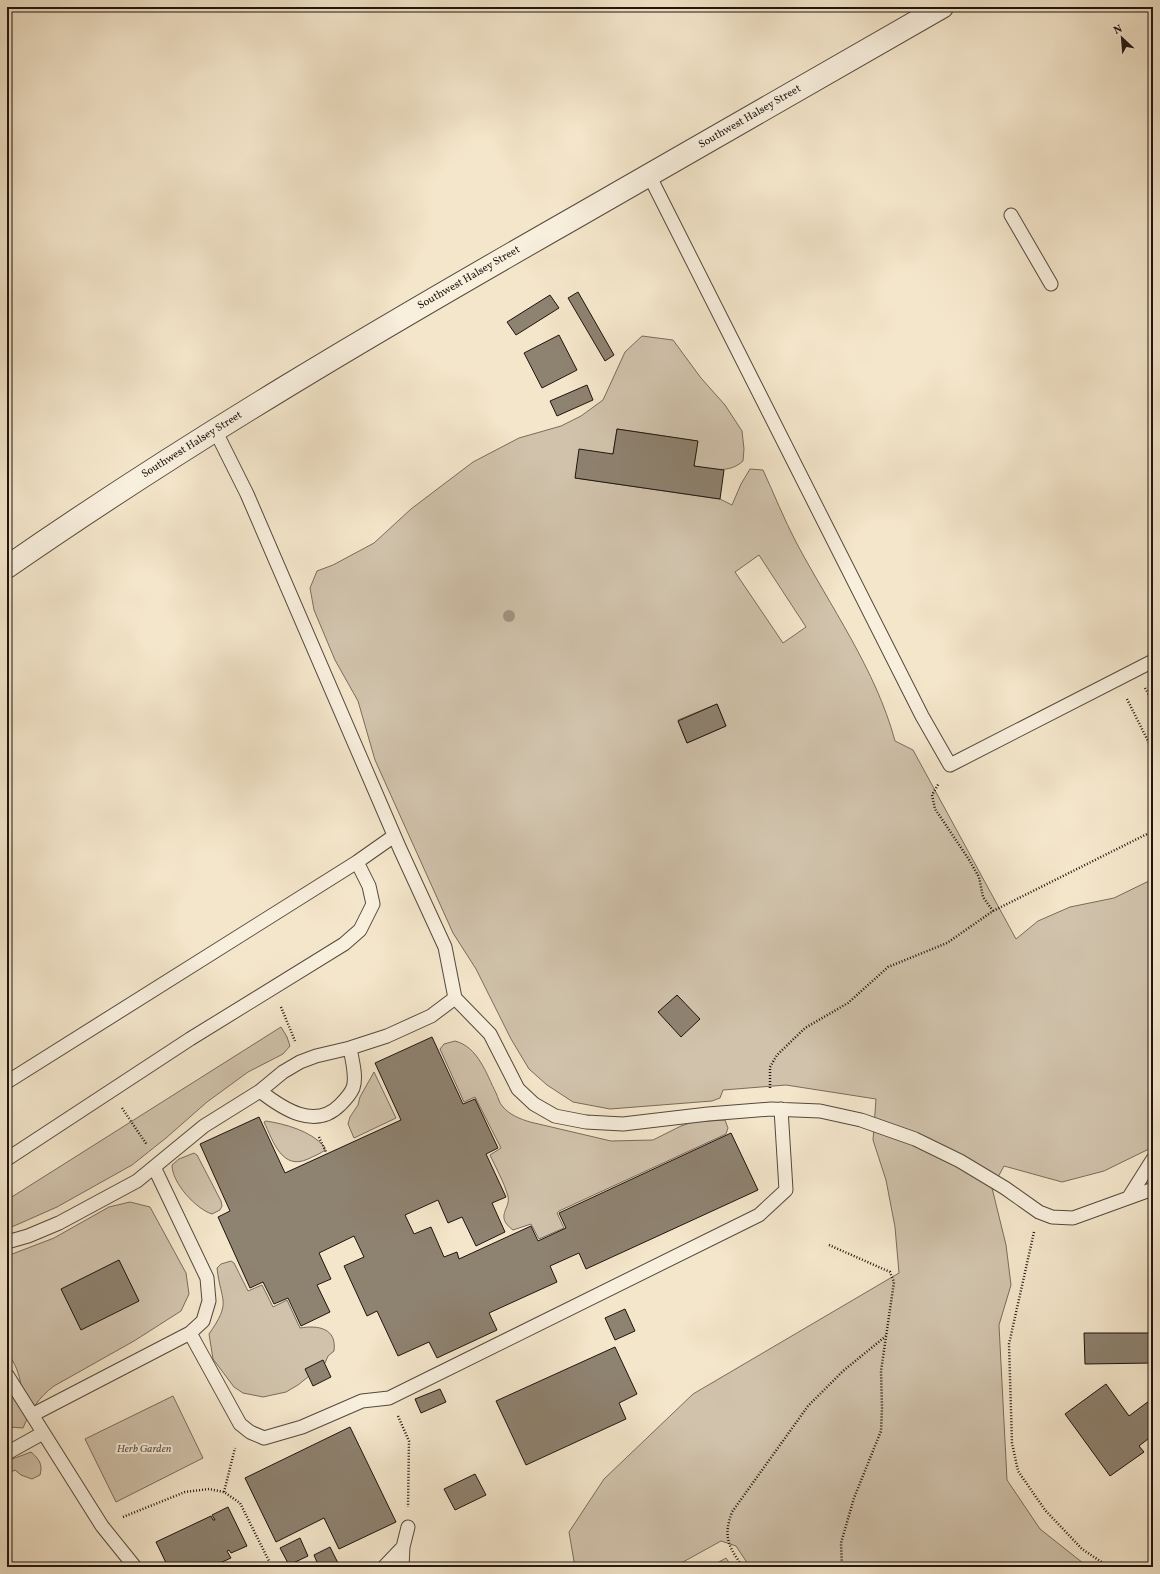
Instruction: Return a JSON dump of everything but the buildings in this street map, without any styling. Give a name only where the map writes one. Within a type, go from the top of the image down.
[{"type":"street","name":"Southwest Halsey Street","points":[[7,568],[215,430],[417,309],[942,7]]},
{"type":"lane","points":[[649,175],[919,710],[950,765],[1153,661]]},
{"type":"lane","points":[[1011,215],[1051,284]]},
{"type":"lane","points":[[215,430],[247,494],[394,836],[445,947],[455,998],[490,1034],[518,1089],[534,1104],[555,1116],[586,1122],[623,1124],[708,1114],[776,1109],[820,1111],[861,1120],[915,1139],[967,1165],[1005,1188],[1039,1212],[1052,1217],[1073,1218],[1153,1189]]},
{"type":"lane","points":[[7,1082],[357,862],[394,836]]},
{"type":"lane","points":[[7,1159],[110,1091],[344,944],[360,930],[373,904],[369,886],[357,862]]},
{"type":"lane","points":[[7,1242],[28,1236],[59,1223],[137,1181],[204,1126],[260,1092],[283,1072],[316,1056],[350,1048],[387,1036],[431,1016],[455,998]]},
{"type":"lane","points":[[260,1092],[281,1107],[299,1115],[319,1116],[334,1111],[347,1099],[353,1087],[350,1048]]},
{"type":"lane","points":[[190,1333],[240,1424],[250,1432],[264,1438],[302,1427],[362,1401],[389,1398],[759,1215],[786,1190],[776,1109]]},
{"type":"lane","points":[[1129,1197],[1153,1159]]},
{"type":"lane","points":[[32,1415],[190,1333],[203,1321],[209,1301],[207,1278],[154,1167]]},
{"type":"lane","points":[[7,1375],[102,1526],[134,1567]]},
{"type":"lane","points":[[7,1452],[43,1433]]},
{"type":"lane","points":[[402,1567],[403,1547],[408,1527]]},
{"type":"lane","points":[[384,1567],[403,1547]]},
{"type":"path","points":[[1124,693],[1153,751]]},
{"type":"path","points":[[950,765],[932,795],[935,809],[979,877],[983,897],[993,911]]},
{"type":"path","points":[[776,1109],[770,1067],[777,1055],[805,1028],[848,1003],[888,967],[947,943],[993,911],[1153,831]]},
{"type":"path","points":[[273,988],[296,1043]]},
{"type":"path","points":[[110,1091],[150,1149]]},
{"type":"path","points":[[316,1131],[326,1152]]},
{"type":"path","points":[[1039,1212],[1028,1253],[1009,1344],[1012,1443],[1018,1472],[1045,1510],[1082,1549],[1109,1567]]},
{"type":"path","points":[[829,1245],[890,1272],[894,1282],[881,1372],[881,1431],[854,1498],[841,1544],[842,1567]]},
{"type":"path","points":[[743,1567],[734,1554],[727,1537],[727,1527],[732,1512],[808,1406],[843,1371],[887,1336]]},
{"type":"path","points":[[389,1398],[409,1441],[408,1527]]},
{"type":"path","points":[[224,1492],[240,1424]]},
{"type":"path","points":[[102,1526],[185,1492],[208,1488],[224,1492],[240,1503],[272,1567]]},
{"type":"green space","points":[[642,336],[673,340],[701,378],[725,405],[742,431],[744,449],[743,461],[732,468],[720,470],[694,466],[697,441],[617,429],[613,454],[575,478],[720,499],[732,505],[741,484],[750,469],[763,470],[796,542],[864,664],[887,715],[895,741],[913,750],[1016,939],[1038,921],[1070,907],[1114,898],[1153,879],[1153,1147],[1104,1171],[1062,1182],[1004,1166],[992,1188],[1006,1245],[1011,1285],[999,1325],[1007,1480],[1040,1529],[1088,1567],[750,1567],[736,1546],[721,1541],[674,1567],[575,1567],[569,1532],[604,1479],[693,1394],[899,1273],[895,1227],[886,1180],[873,1140],[876,1099],[786,1085],[723,1090],[720,1098],[712,1101],[610,1109],[573,1102],[547,1085],[529,1069],[511,1039],[476,969],[453,933],[375,760],[358,701],[335,660],[314,610],[310,588],[317,571],[333,565],[374,543],[411,509],[473,462],[519,438],[561,426],[581,416],[603,400],[625,352]],"holes":[[[759,555],[806,627],[783,643],[735,572]],[[717,704],[726,726],[687,743],[678,720]]]},
{"type":"green space","points":[[281,1027],[290,1046],[283,1054],[248,1072],[207,1102],[132,1165],[57,1207],[14,1226],[7,1227],[7,1200]]},
{"type":"green space","points":[[455,1041],[463,1044],[475,1055],[485,1069],[503,1107],[512,1114],[526,1121],[611,1141],[653,1140],[681,1126],[693,1122],[725,1120],[728,1128],[726,1134],[559,1211],[557,1213],[564,1228],[539,1239],[531,1224],[513,1230],[505,1221],[504,1213],[508,1196],[490,1155],[501,1148],[475,1097],[464,1102],[440,1049],[444,1044]]},
{"type":"green space","points":[[374,1072],[396,1118],[354,1138],[348,1124],[350,1117],[358,1105],[360,1097]]},
{"type":"green space","points":[[266,1121],[282,1124],[305,1132],[324,1146],[325,1150],[299,1162],[291,1161],[285,1158],[275,1145],[264,1122]]},
{"type":"green space","points":[[194,1153],[197,1155],[221,1201],[222,1206],[220,1210],[212,1214],[199,1207],[192,1201],[180,1187],[173,1172],[172,1165],[179,1159]]},
{"type":"green space","points":[[130,1202],[150,1207],[186,1273],[189,1294],[181,1311],[134,1341],[54,1386],[36,1405],[23,1428],[9,1427],[7,1425],[7,1397],[21,1387],[17,1369],[7,1353],[7,1256],[54,1238],[109,1207]]},
{"type":"green space","points":[[231,1261],[234,1263],[248,1291],[262,1285],[273,1307],[287,1300],[300,1328],[319,1328],[325,1330],[332,1337],[334,1351],[328,1356],[325,1363],[298,1385],[286,1392],[263,1397],[243,1393],[234,1387],[213,1359],[209,1334],[221,1315],[223,1308],[217,1268],[221,1264]]},
{"type":"green space","name":"Herb Garden","points":[[173,1396],[203,1458],[116,1502],[85,1439]]},
{"type":"green space","points":[[31,1452],[40,1462],[40,1475],[32,1479],[21,1475],[15,1470],[7,1474],[7,1461]]},
{"type":"green space","points":[[726,1558],[732,1567],[710,1567]]}]
